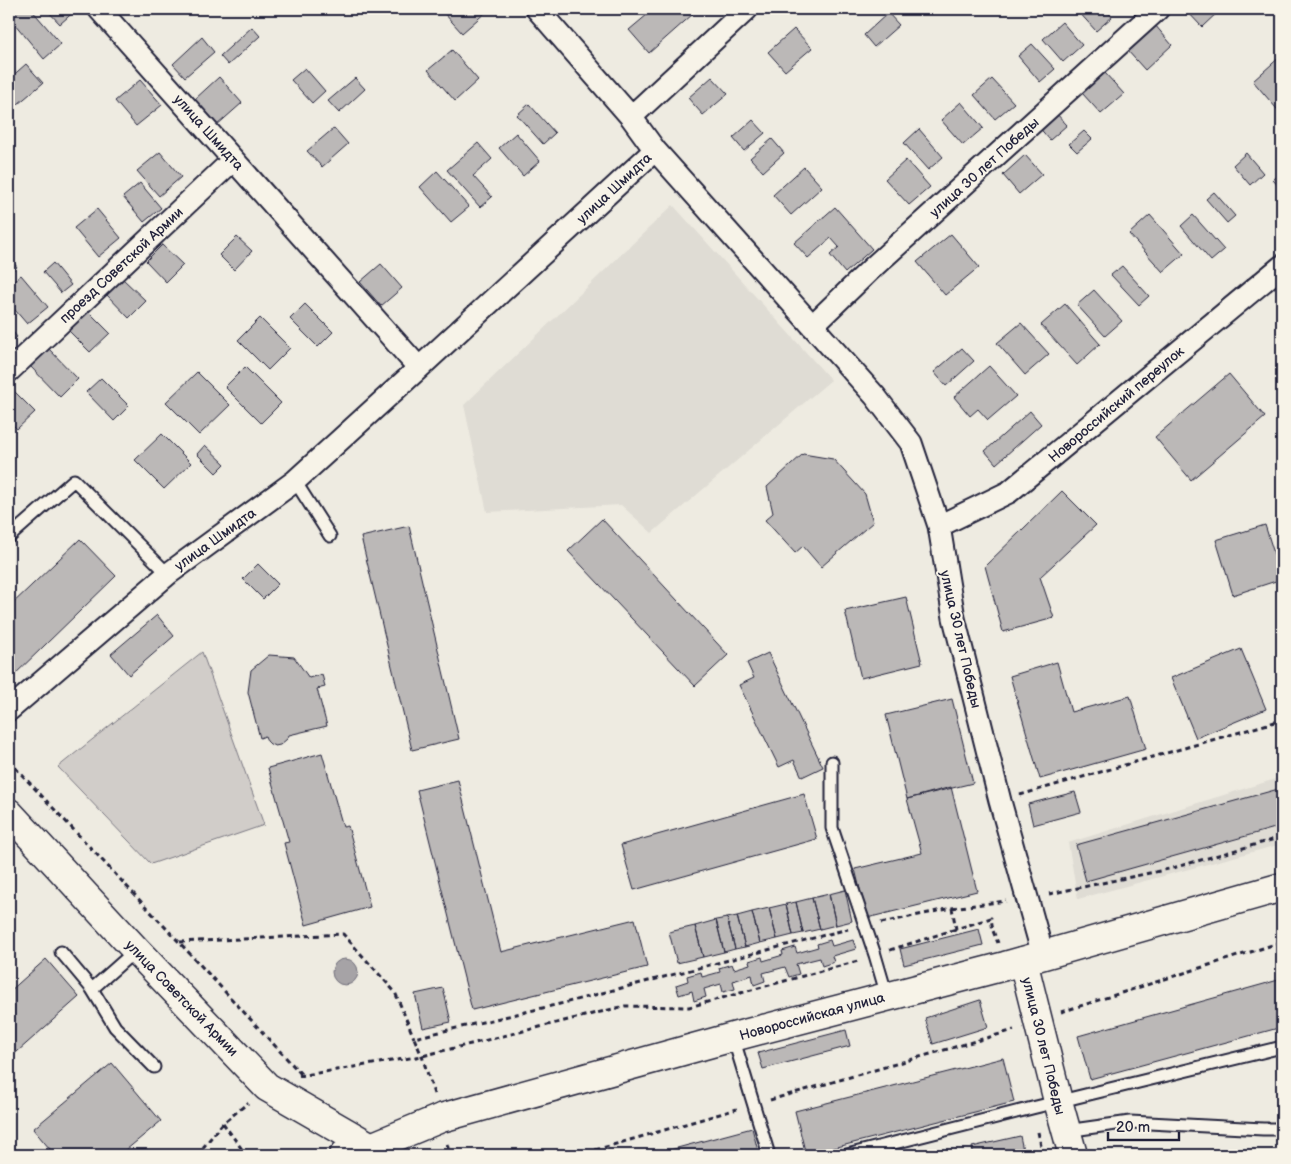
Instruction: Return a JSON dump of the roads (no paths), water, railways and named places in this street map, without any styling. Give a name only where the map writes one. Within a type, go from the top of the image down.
[{"type":"main road","name":"улица Советской Армии","points":[[9,813],[267,1087],[374,1151]]},
{"type":"main road","name":"Новороссийская улица","points":[[344,1155],[374,1151],[441,1118],[733,1036],[1024,961],[1282,888]]},
{"type":"main road","name":"улица 30 лет Победы","points":[[1024,961],[1037,1020],[1070,1143]]},
{"type":"street","name":"улица Шмидта","points":[[98,9],[419,368]]},
{"type":"street","name":"улица 30 лет Победы","points":[[537,9],[631,118],[655,150],[875,396],[912,443],[939,526],[954,618],[1026,899],[1024,961]]},
{"type":"street","points":[[631,118],[748,9]]},
{"type":"street","name":"улица 30 лет Победы","points":[[812,326],[1158,9]]},
{"type":"street","name":"улица Шмидта","points":[[9,710],[168,574],[295,481],[655,150]]},
{"type":"street","name":"проезд Советской Армии","points":[[9,371],[233,160]]},
{"type":"street","name":"Новороссийский переулок","points":[[939,526],[1009,492],[1282,266]]},
{"type":"lane","points":[[9,536],[74,480],[168,574]]},
{"type":"lane","points":[[295,481],[330,536]]},
{"type":"lane","points":[[832,762],[832,828],[887,996]]},
{"type":"lane","points":[[92,989],[136,950]]},
{"type":"lane","points":[[61,952],[92,989],[116,1027],[154,1067]]},
{"type":"lane","points":[[733,1036],[768,1155]]},
{"type":"lane","points":[[847,1155],[1058,1101],[1282,1047]]},
{"type":"lane","name":"улица 30 лет Победы","points":[[1070,1143],[1130,1122],[1282,1129]]}]
